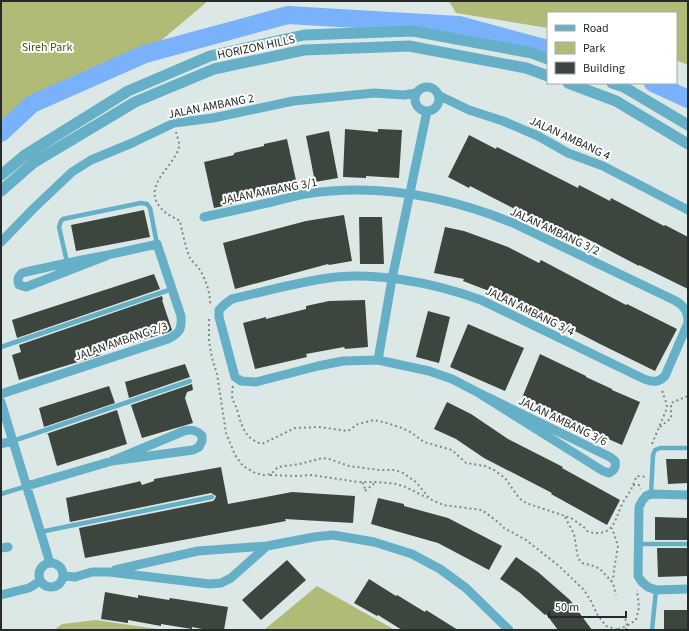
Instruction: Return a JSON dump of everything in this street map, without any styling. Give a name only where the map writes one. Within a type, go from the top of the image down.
[{"type":"street","name":"HORIZON HILLS","points":[[1,175],[25,155],[128,91],[210,56],[304,35],[413,32],[532,52],[547,59]]},
{"type":"street","name":"HORIZON HILLS","points":[[1,191],[33,163],[135,102],[214,69],[304,50],[409,46],[526,68],[547,76]]},
{"type":"street","points":[[571,84],[616,100],[688,144]]},
{"type":"street","points":[[614,84],[688,125]]},
{"type":"street","points":[[429,86],[436,90],[440,96],[439,104],[434,109],[427,111],[420,108],[415,101],[416,93],[421,88],[429,86]]},
{"type":"street","name":"JALAN AMBANG 2","points":[[1,242],[72,172],[91,160],[174,123],[213,118],[293,101],[374,93],[404,95],[416,93]]},
{"type":"street","name":"JALAN AMBANG 4","points":[[440,96],[469,110],[538,136],[568,153],[603,166],[688,210]]},
{"type":"street","points":[[378,360],[392,279],[411,194],[427,111]]},
{"type":"street","name":"JALAN AMBANG 3/1","points":[[204,217],[305,194],[360,190],[411,194]]},
{"type":"street","name":"JALAN AMBANG 3/2","points":[[411,194],[462,205],[513,223],[684,306],[688,314],[688,323],[665,376],[657,381]]},
{"type":"street","points":[[106,256],[26,287],[19,285],[19,276],[22,273],[67,262],[106,256],[157,244]]},
{"type":"street","name":"JALAN AMBANG 2/3","points":[[1,394],[177,335],[182,327],[182,316],[157,244]]},
{"type":"street","name":"JALAN AMBANG 3/4","points":[[238,379],[219,317],[219,310],[225,304],[232,299],[323,278],[359,276],[432,285],[481,300],[644,380],[657,381]]},
{"type":"street","name":"JALAN AMBANG 3/6","points":[[238,379],[256,382],[343,361],[378,360],[429,371],[452,379],[610,457],[615,461],[616,466],[614,470],[609,473],[603,471],[477,392]]},
{"type":"street","points":[[1,402],[50,563]]},
{"type":"street","points":[[27,486],[112,461],[184,431],[191,430],[198,432],[202,436],[202,441],[199,447],[193,450],[112,461]]},
{"type":"street","points":[[1,444],[13,441]]},
{"type":"street","points":[[688,494],[650,494],[646,496],[639,507],[638,544],[638,576],[642,582],[648,587],[656,590],[688,590]]},
{"type":"street","points":[[109,572],[198,551],[267,546],[314,536],[333,535],[374,542],[412,554],[440,570],[466,588],[509,630]]},
{"type":"street","points":[[64,576],[75,577],[92,572],[109,572],[210,584],[221,583],[231,578],[267,546]]},
{"type":"street","points":[[50,563],[54,563],[61,568],[64,576],[59,585],[54,587],[44,585],[40,581],[40,569],[44,565],[50,563]]},
{"type":"street","points":[[1,595],[29,588],[40,581]]},
{"type":"lane","points":[[67,262],[59,227],[63,219],[134,204],[144,203],[149,206],[157,244]]},
{"type":"lane","points":[[1,348],[172,289]]},
{"type":"lane","points":[[13,441],[190,381]]},
{"type":"lane","points":[[650,494],[653,454],[655,450],[660,448],[688,448]]},
{"type":"lane","points":[[1,494],[27,486]]},
{"type":"lane","points":[[40,532],[212,497]]},
{"type":"lane","points":[[638,544],[688,544]]},
{"type":"lane","points":[[652,630],[656,590]]},
{"type":"path","points":[[174,123],[179,146],[177,154],[156,184],[154,192],[155,198],[159,207],[164,212],[180,221],[188,254],[199,269],[206,283],[210,300],[210,311]]},
{"type":"path","points":[[209,315],[209,341],[217,374],[225,427],[228,440],[235,455],[243,466],[255,473],[264,475],[312,475],[361,482],[376,482],[406,486],[443,505],[482,510],[504,528],[526,540],[559,566],[584,590],[592,602],[596,614],[606,626],[618,629],[627,626]]},
{"type":"path","points":[[238,379],[232,397],[245,432],[251,439],[257,442],[262,444],[295,428],[319,427],[348,431],[358,424],[369,421],[380,421],[407,430],[428,443],[452,450],[466,463],[490,468],[505,478],[519,498],[526,503],[565,516],[580,524],[588,532],[602,532],[612,528],[626,496],[632,488],[637,476],[646,477],[647,472]]},
{"type":"path","points":[[651,446],[667,405],[657,381]]},
{"type":"path","points":[[659,428],[671,418],[671,403],[688,396]]},
{"type":"path","points":[[268,474],[271,474],[278,467],[300,464],[323,458],[349,466],[395,470],[403,473],[416,482],[430,499]]},
{"type":"path","points":[[361,482],[364,484],[365,491],[376,482]]},
{"type":"path","points":[[565,516],[574,534],[578,558],[582,563],[600,569],[611,582],[615,589],[616,595]]},
{"type":"path","points":[[611,582],[614,575],[618,546],[612,528]]},
{"type":"path","points":[[625,617],[627,626],[626,630]]},
{"type":"green space","name":"Sireh Park","points":[[1,1],[208,1],[145,54],[32,104],[1,133]]},
{"type":"green space","points":[[449,1],[688,1],[688,65],[677,60],[677,12],[547,12],[547,28],[456,13]]},
{"type":"green space","points":[[317,586],[395,630],[264,630]]},
{"type":"green space","points":[[96,620],[164,630],[54,630],[62,624]]},
{"type":"building","points":[[345,129],[378,132],[378,129],[402,130],[399,178],[366,176],[366,178],[343,177]]},
{"type":"building","points":[[329,131],[338,178],[315,182],[306,136]]},
{"type":"building","points":[[469,135],[496,149],[497,147],[578,188],[579,185],[610,201],[611,198],[688,237],[688,289],[639,266],[580,235],[578,238],[552,225],[550,227],[470,186],[469,188],[448,177]]},
{"type":"building","points":[[287,139],[297,185],[266,192],[266,194],[237,200],[237,203],[214,208],[204,162],[264,146],[264,144]]},
{"type":"building","points":[[144,210],[150,237],[76,251],[71,225]]},
{"type":"building","points":[[344,215],[352,261],[328,264],[235,289],[223,243],[306,221]]},
{"type":"building","points":[[359,217],[382,217],[384,264],[360,264]]},
{"type":"building","points":[[445,227],[464,231],[508,247],[539,263],[541,260],[626,305],[627,304],[677,329],[655,371],[513,299],[512,302],[463,281],[464,279],[434,273]]},
{"type":"building","points":[[154,274],[160,289],[17,338],[12,320]]},
{"type":"building","points":[[162,296],[172,330],[169,332],[101,352],[101,355],[19,380],[12,355],[21,352],[19,345]]},
{"type":"building","points":[[365,300],[368,347],[345,349],[344,347],[306,354],[307,357],[255,369],[243,323],[306,309],[306,306],[329,301]]},
{"type":"building","points":[[428,311],[450,317],[439,363],[416,357]]},
{"type":"building","points":[[468,324],[524,348],[505,391],[450,367]]},
{"type":"building","points":[[540,354],[612,390],[640,402],[622,445],[572,423],[573,421],[522,398]]},
{"type":"building","points":[[185,364],[190,377],[129,398],[125,382]]},
{"type":"building","points":[[192,384],[193,390],[187,392],[185,398],[193,423],[142,438],[131,405]]},
{"type":"building","points":[[109,386],[115,403],[44,427],[39,408]]},
{"type":"building","points":[[447,402],[471,414],[508,439],[563,467],[562,468],[620,500],[607,525],[551,494],[552,493],[484,458],[456,439],[434,429]]},
{"type":"building","points":[[117,410],[127,444],[57,466],[48,434],[46,434]]},
{"type":"building","points":[[666,459],[688,459],[688,483],[668,484]]},
{"type":"building","points":[[221,467],[228,504],[292,492],[355,496],[353,523],[285,519],[286,521],[85,558],[79,528],[213,501],[216,496],[211,493],[70,522],[66,498],[140,481],[142,485],[154,481],[154,479]]},
{"type":"building","points":[[378,498],[404,504],[404,506],[448,518],[502,546],[489,570],[438,543],[371,524]]},
{"type":"building","points":[[655,517],[688,518],[688,540],[655,540]]},
{"type":"building","points":[[657,548],[688,548],[688,576],[658,577]]},
{"type":"building","points":[[516,557],[538,572],[570,600],[592,630],[558,630],[546,614],[545,615],[519,592],[500,579]]},
{"type":"building","points":[[287,560],[306,580],[261,620],[242,600]]},
{"type":"building","points":[[369,579],[425,612],[426,610],[458,630],[402,630],[378,615],[377,616],[354,603]]},
{"type":"building","points":[[105,592],[138,598],[138,595],[169,600],[170,598],[228,607],[224,630],[207,630],[192,627],[192,629],[161,624],[161,626],[128,620],[128,623],[101,619]]},
{"type":"building","points":[[664,610],[688,610],[688,630],[664,630]]},
{"type":"waterway","points":[[1,133],[32,104],[145,54],[288,15],[459,25],[547,49]]},
{"type":"waterway","points":[[655,84],[688,99]]}]
